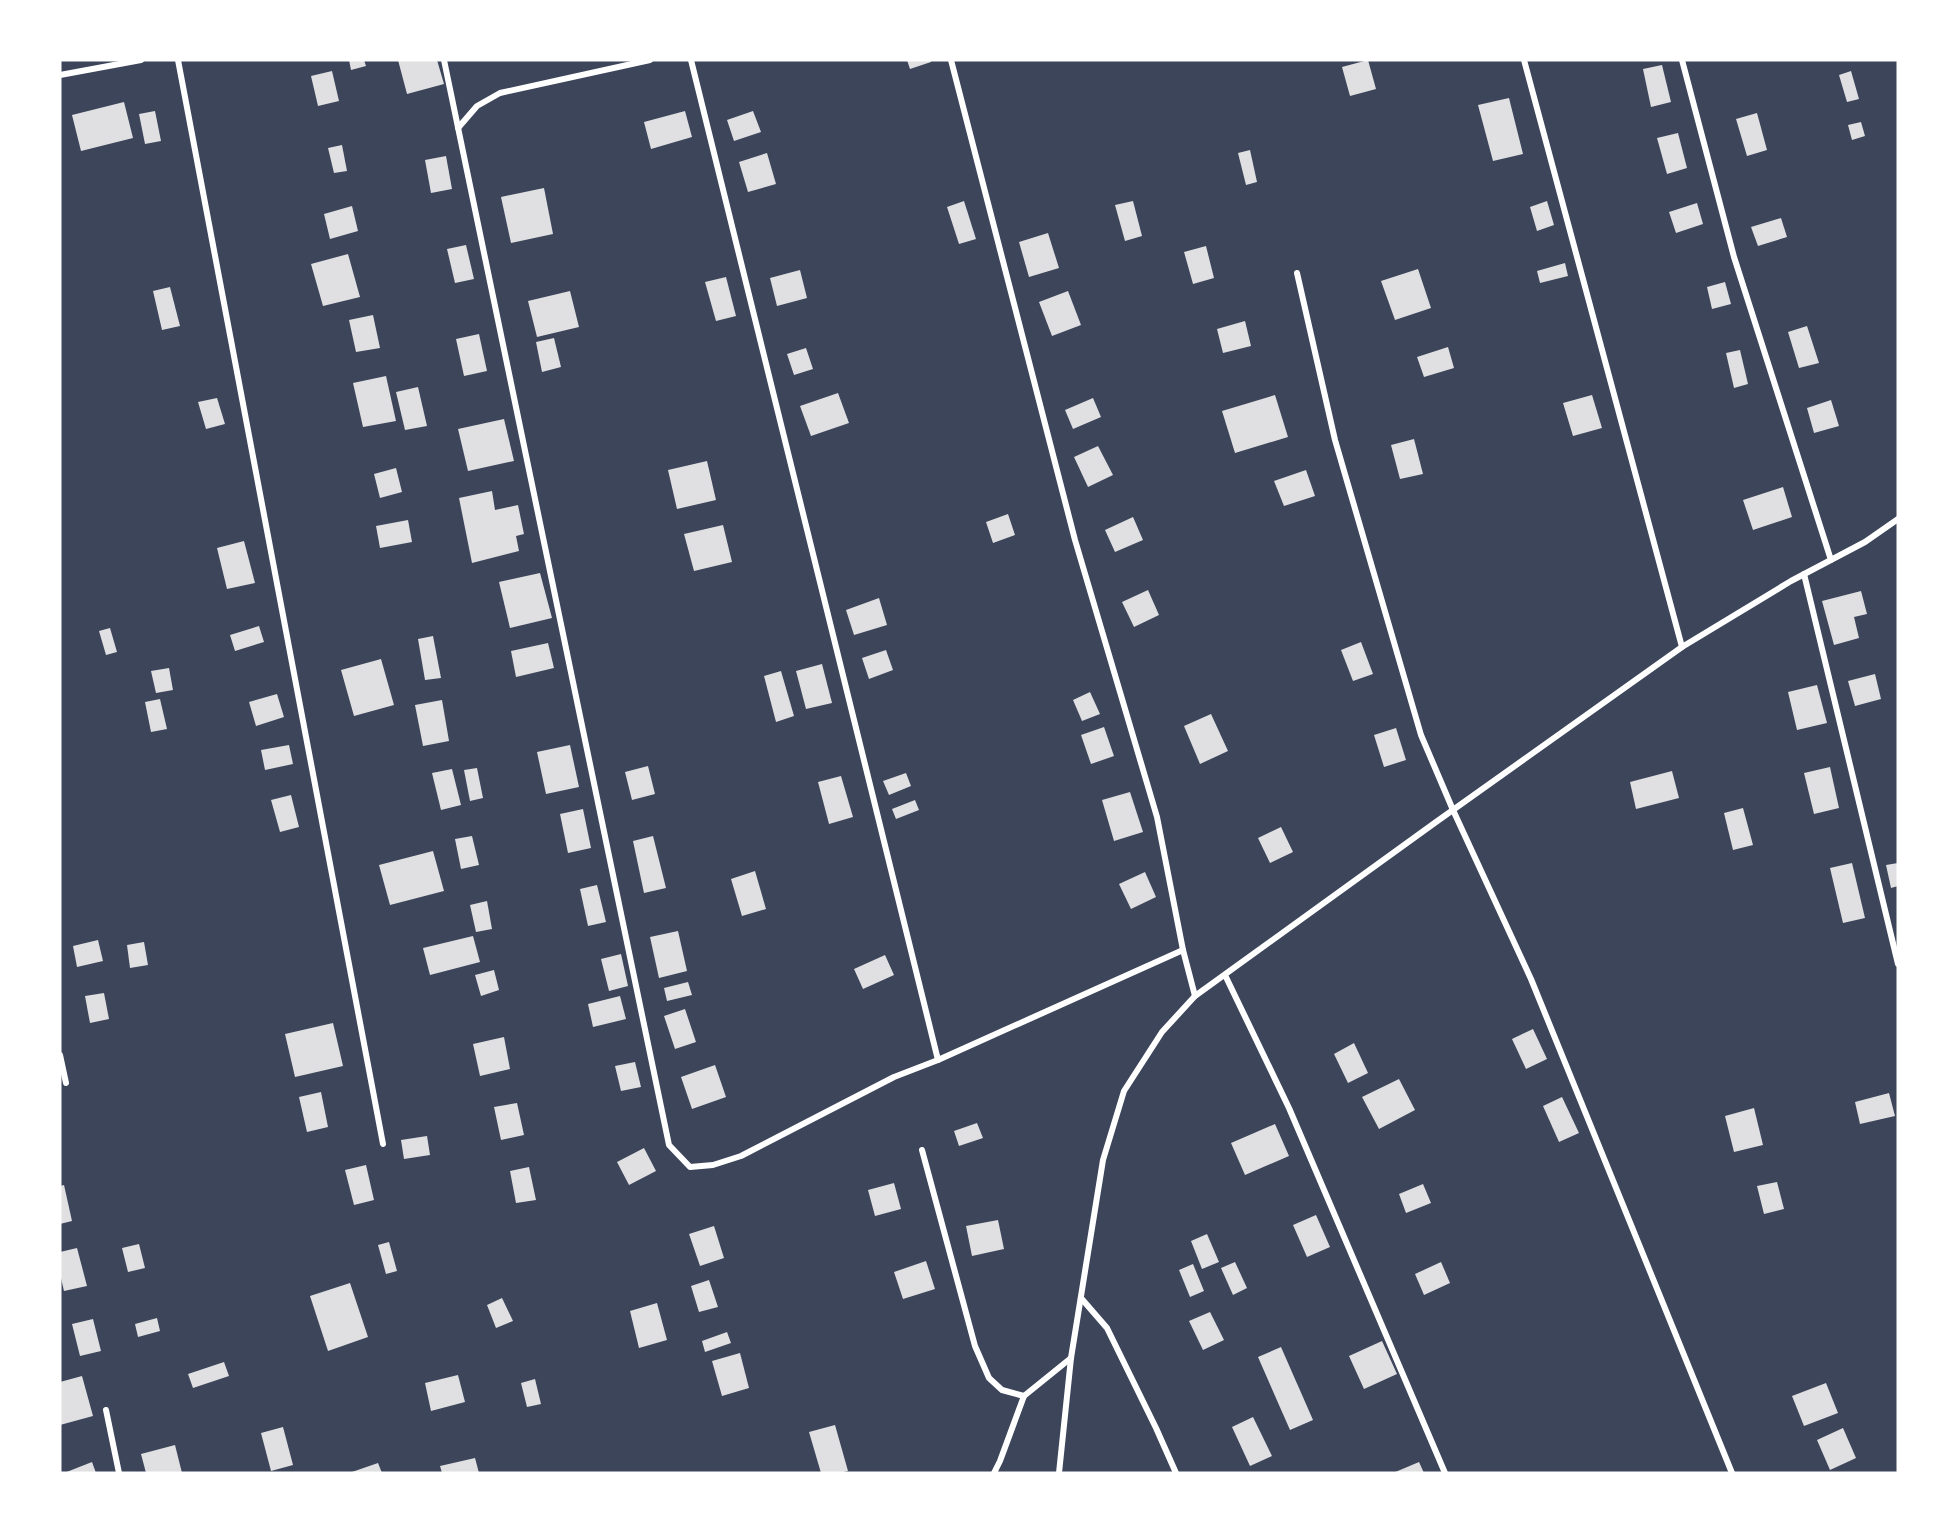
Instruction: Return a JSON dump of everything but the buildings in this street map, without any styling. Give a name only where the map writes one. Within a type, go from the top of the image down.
[{"type":"street","points":[[60,75],[141,60]]},
{"type":"street","points":[[178,60],[383,1144]]},
{"type":"street","points":[[444,60],[669,1145],[690,1167],[713,1165],[741,1156],[894,1077],[938,1060],[1183,950]]},
{"type":"street","points":[[458,128],[477,106],[500,93],[650,60]]},
{"type":"street","points":[[691,60],[938,1060]]},
{"type":"street","points":[[951,60],[1076,540],[1157,817],[1183,950],[1196,996]]},
{"type":"street","points":[[1524,60],[1682,647]]},
{"type":"street","points":[[1682,60],[1734,257],[1831,560]]},
{"type":"street","points":[[1297,273],[1335,440],[1421,735],[1531,979],[1732,1473]]},
{"type":"street","points":[[1059,1473],[1071,1358],[1102,1160],[1124,1091],[1162,1032],[1196,996],[1682,647],[1804,574],[1865,542],[1898,519]]},
{"type":"street","points":[[1804,574],[1898,964]]},
{"type":"street","points":[[1225,975],[1289,1108],[1445,1473]]},
{"type":"street","points":[[60,1055],[66,1083]]},
{"type":"street","points":[[922,1150],[975,1346],[988,1378],[1002,1390],[1024,1396]]},
{"type":"street","points":[[1081,1298],[1107,1328],[1176,1473]]},
{"type":"street","points":[[994,1473],[1024,1396],[1071,1358]]},
{"type":"street","points":[[106,1410],[119,1473]]},
{"type":"shaded area","points":[[60,60],[1898,60],[1898,1473],[60,1473]]}]
